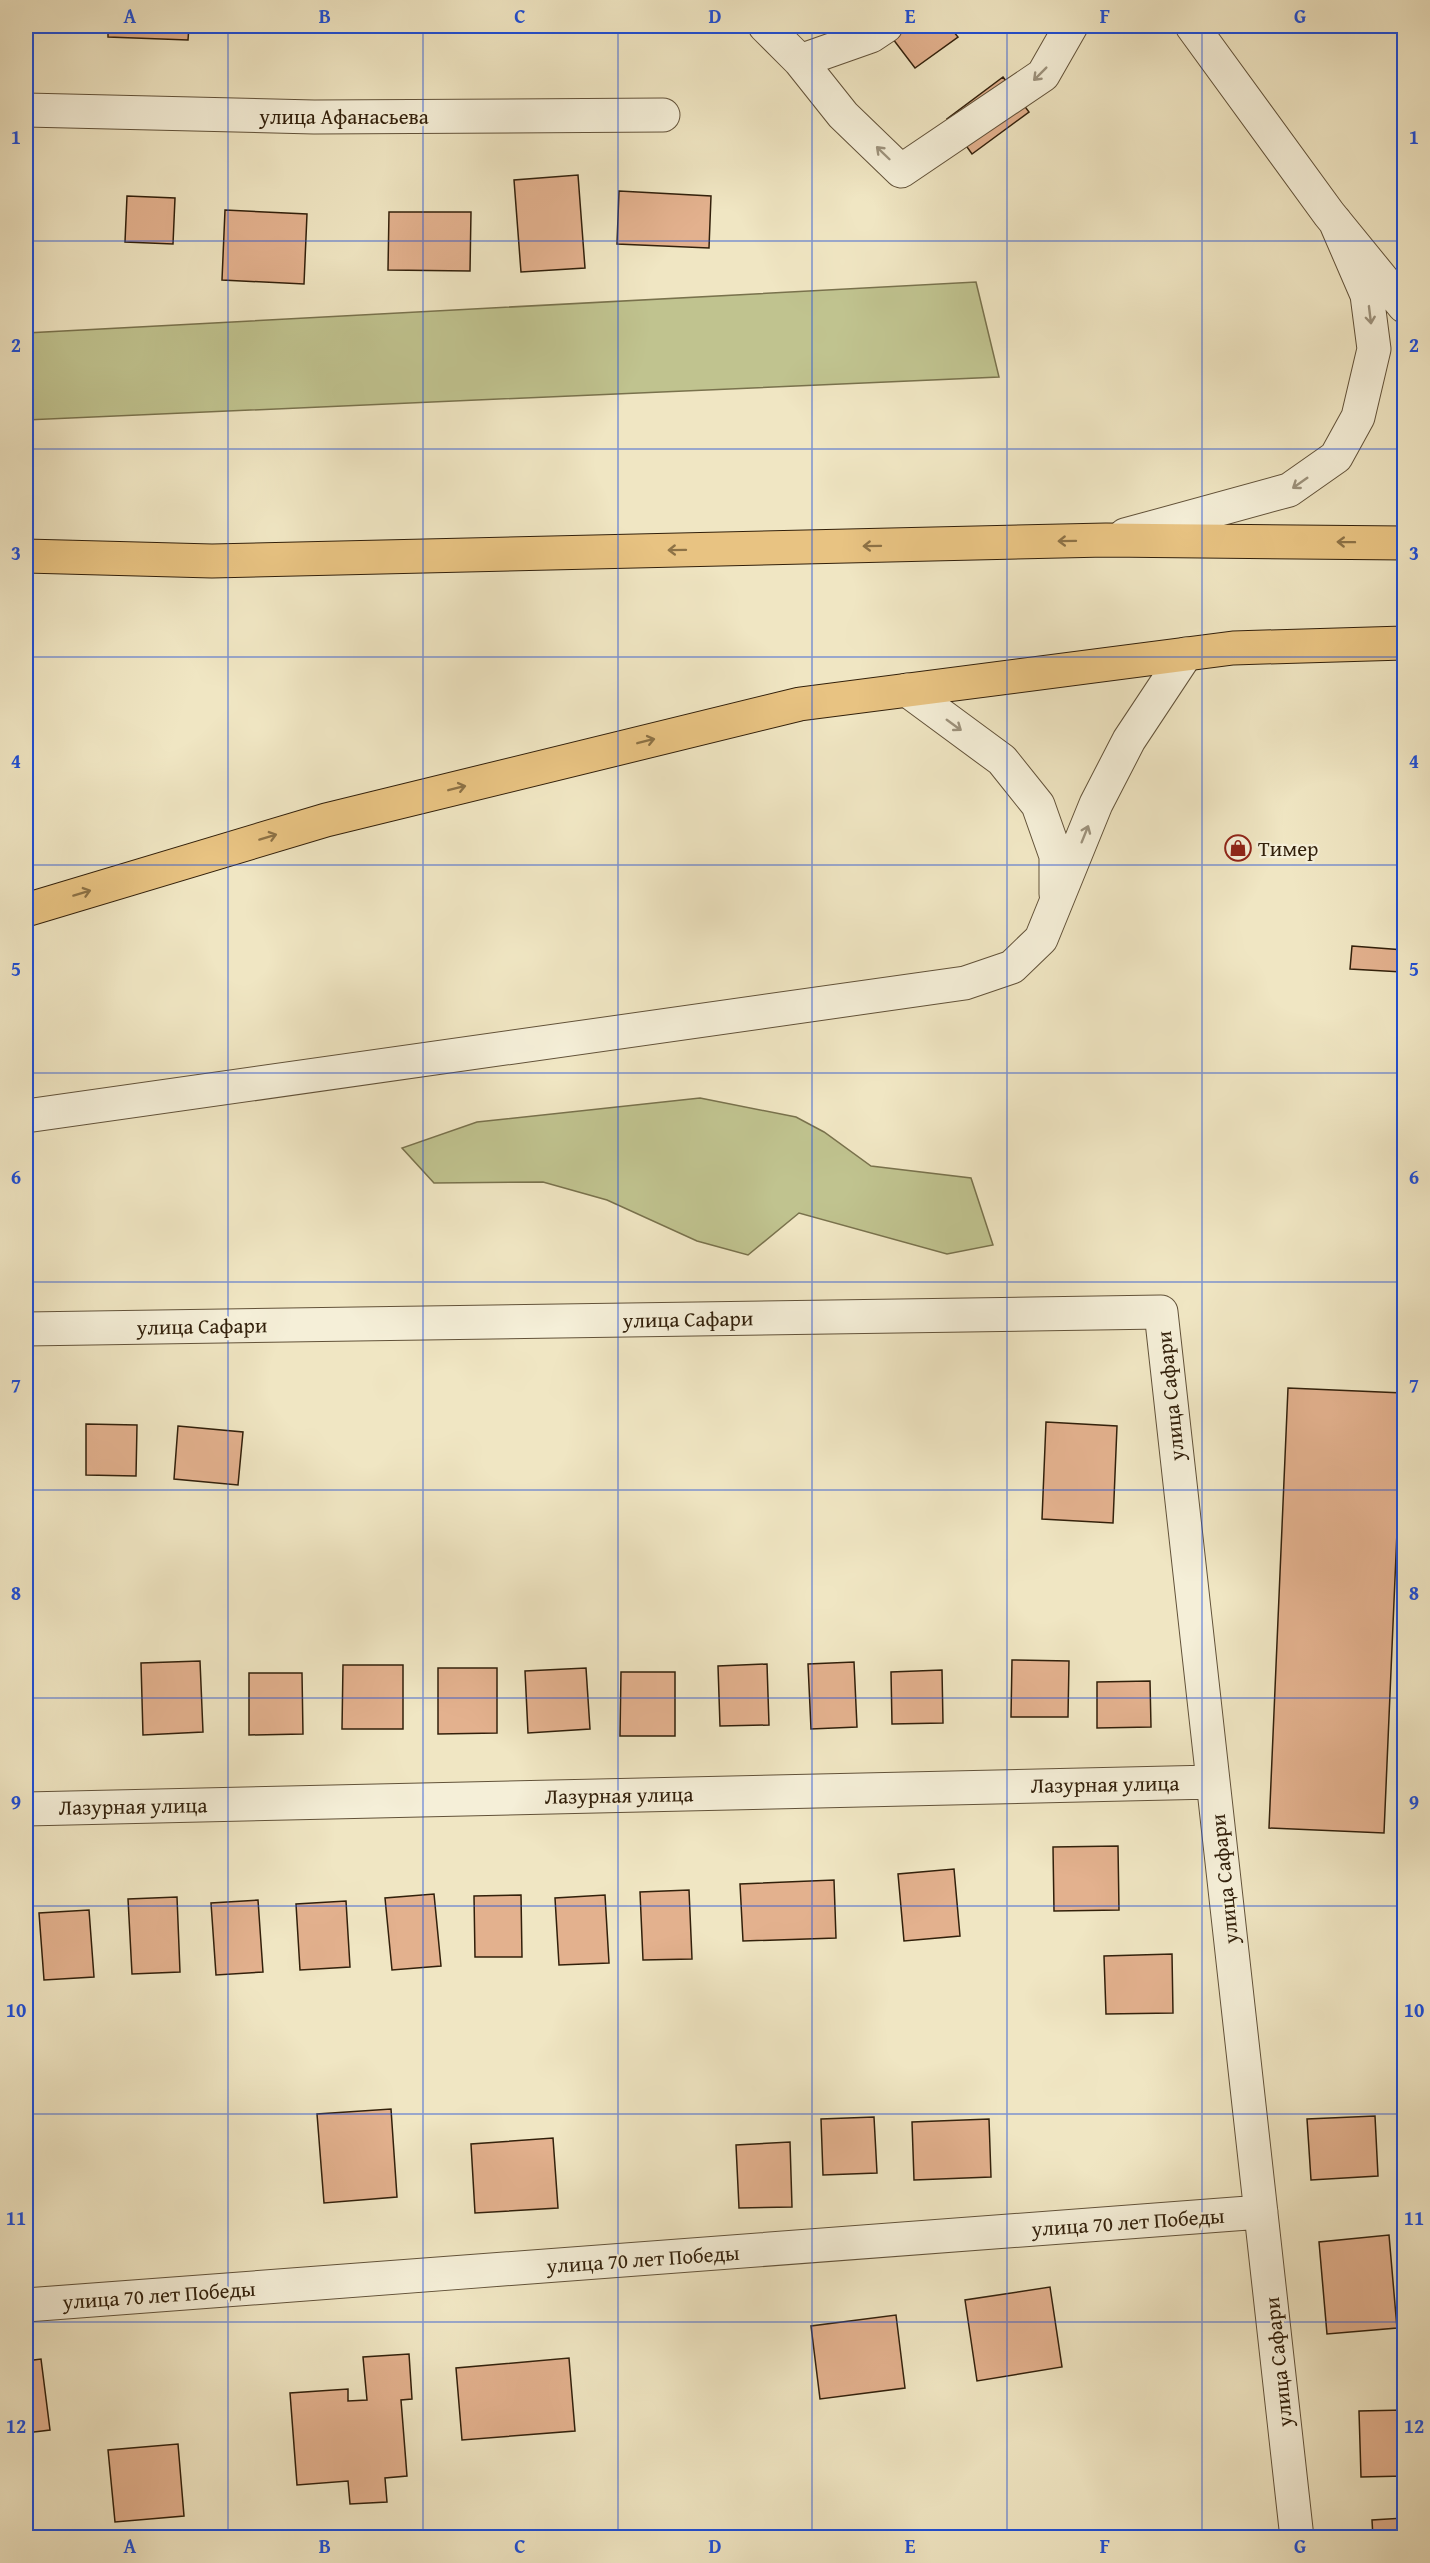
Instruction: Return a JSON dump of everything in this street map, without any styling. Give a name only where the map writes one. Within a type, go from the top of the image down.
[{"type":"main road","points":[[26,556],[212,561],[1106,540],[1404,543]]},
{"type":"main road","points":[[26,910],[326,820],[800,704],[1233,648],[1404,643]]},
{"type":"street","points":[[765,26],[800,61],[843,115],[901,171],[1043,75],[1071,26]]},
{"type":"street","points":[[800,61],[871,36],[886,26]]},
{"type":"street","points":[[1192,26],[1335,221],[1404,306]]},
{"type":"street","name":"улица Афанасьева","points":[[26,110],[314,117],[663,115]]},
{"type":"street","points":[[1106,540],[1289,490],[1336,458],[1358,417],[1374,349],[1367,295],[1335,221]]},
{"type":"street","points":[[26,1116],[965,983],[1012,967],[1041,939],[1096,804],[1124,751],[1186,654]]},
{"type":"street","points":[[907,690],[1002,760],[1038,805],[1056,856],[1055,908]]},
{"type":"street","name":"улица Сафари","points":[[26,1329],[1161,1312],[1297,2538]]},
{"type":"street","name":"Лазурная улица","points":[[26,1809],[1213,1782]]},
{"type":"street","name":"улица 70 лет Победы","points":[[26,2305],[1261,2212]]},
{"type":"green space","points":[[976,282],[999,377],[26,420],[26,333]]},
{"type":"green space","points":[[700,1098],[796,1117],[824,1132],[871,1166],[971,1178],[993,1245],[947,1254],[799,1213],[748,1255],[697,1241],[607,1200],[543,1182],[434,1183],[402,1148],[477,1122]]},
{"type":"building","points":[[108,26],[189,26],[188,40],[108,37]]},
{"type":"building","points":[[304,26],[364,26],[364,29]]},
{"type":"building","points":[[439,26],[493,26],[493,29]]},
{"type":"building","points":[[883,26],[949,26],[958,37],[915,68]]},
{"type":"building","points":[[1003,77],[1029,112],[972,154],[947,119]]},
{"type":"building","points":[[578,175],[585,268],[521,272],[514,180]]},
{"type":"building","points":[[619,191],[711,196],[709,248],[617,244]]},
{"type":"building","points":[[127,196],[175,198],[173,244],[125,242]]},
{"type":"building","points":[[225,210],[307,214],[304,284],[222,280]]},
{"type":"building","points":[[389,212],[471,212],[470,271],[388,270]]},
{"type":"building","points":[[1352,946],[1404,950],[1402,972],[1350,969]]},
{"type":"building","points":[[1288,1388],[1403,1393],[1384,1833],[1269,1828]]},
{"type":"building","points":[[26,1416],[32,1416],[32,1472],[26,1472]]},
{"type":"building","points":[[1046,1422],[1117,1426],[1113,1523],[1042,1519]]},
{"type":"building","points":[[86,1424],[137,1425],[136,1476],[86,1475]]},
{"type":"building","points":[[178,1426],[243,1432],[238,1485],[174,1479]]},
{"type":"building","points":[[1012,1660],[1069,1661],[1068,1717],[1011,1717]]},
{"type":"building","points":[[200,1661],[203,1732],[143,1735],[141,1663]]},
{"type":"building","points":[[854,1662],[857,1727],[811,1729],[808,1664]]},
{"type":"building","points":[[767,1664],[769,1725],[720,1726],[718,1666]]},
{"type":"building","points":[[343,1665],[403,1665],[403,1729],[342,1729]]},
{"type":"building","points":[[438,1668],[497,1668],[497,1733],[438,1734]]},
{"type":"building","points":[[586,1668],[590,1729],[528,1733],[525,1671]]},
{"type":"building","points":[[942,1670],[943,1723],[892,1724],[891,1672]]},
{"type":"building","points":[[621,1672],[675,1672],[675,1736],[620,1736]]},
{"type":"building","points":[[249,1673],[302,1673],[303,1734],[249,1735]]},
{"type":"building","points":[[1150,1681],[1151,1727],[1097,1728],[1097,1682]]},
{"type":"building","points":[[1118,1846],[1119,1910],[1054,1911],[1053,1847]]},
{"type":"building","points":[[954,1869],[960,1936],[904,1941],[898,1874]]},
{"type":"building","points":[[834,1880],[836,1938],[743,1941],[740,1884]]},
{"type":"building","points":[[689,1890],[692,1959],[643,1960],[640,1892]]},
{"type":"building","points":[[434,1894],[441,1966],[392,1970],[385,1898]]},
{"type":"building","points":[[521,1895],[522,1957],[475,1957],[474,1896]]},
{"type":"building","points":[[605,1895],[609,1963],[559,1965],[555,1898]]},
{"type":"building","points":[[177,1897],[180,1972],[132,1974],[128,1899]]},
{"type":"building","points":[[258,1900],[263,1972],[216,1975],[211,1903]]},
{"type":"building","points":[[346,1901],[350,1967],[300,1970],[296,1904]]},
{"type":"building","points":[[89,1910],[94,1977],[44,1980],[39,1913]]},
{"type":"building","points":[[1172,1954],[1173,2013],[1106,2014],[1104,1956]]},
{"type":"building","points":[[391,2109],[397,2197],[324,2203],[317,2114]]},
{"type":"building","points":[[1375,2116],[1378,2176],[1311,2180],[1307,2119]]},
{"type":"building","points":[[874,2117],[877,2173],[823,2175],[821,2119]]},
{"type":"building","points":[[989,2119],[991,2177],[914,2180],[912,2122]]},
{"type":"building","points":[[553,2138],[558,2208],[475,2213],[471,2144]]},
{"type":"building","points":[[790,2142],[792,2207],[739,2208],[736,2145]]},
{"type":"building","points":[[1389,2235],[1397,2328],[1327,2334],[1319,2242]]},
{"type":"building","points":[[1050,2287],[1062,2367],[977,2381],[965,2300]]},
{"type":"building","points":[[896,2315],[905,2388],[820,2399],[811,2326]]},
{"type":"building","points":[[409,2354],[412,2399],[401,2400],[407,2476],[385,2478],[387,2502],[350,2504],[348,2481],[297,2485],[290,2393],[348,2389],[348,2401],[367,2400],[363,2357]]},
{"type":"building","points":[[569,2358],[575,2431],[462,2440],[456,2368]]},
{"type":"building","points":[[41,2359],[50,2430],[26,2433],[26,2361]]},
{"type":"building","points":[[1404,2410],[1404,2476],[1361,2477],[1359,2411]]},
{"type":"building","points":[[178,2444],[184,2516],[115,2522],[108,2450]]},
{"type":"building","points":[[1404,2518],[1404,2538],[1373,2538],[1372,2520]]},
{"type":"place","name":"Тимер","points":[[1238,848]]}]
